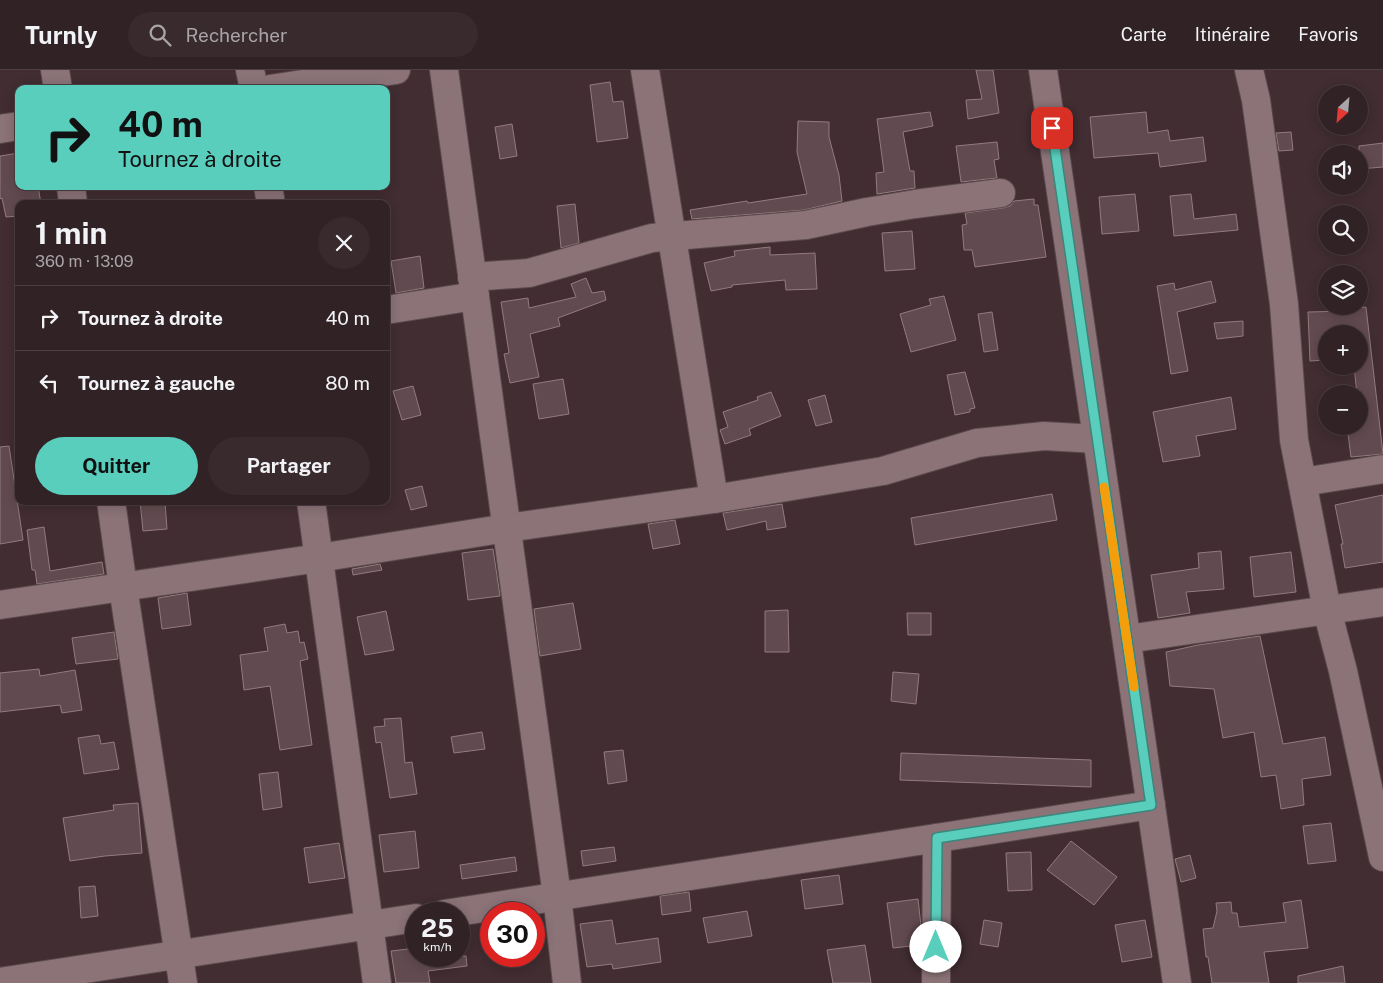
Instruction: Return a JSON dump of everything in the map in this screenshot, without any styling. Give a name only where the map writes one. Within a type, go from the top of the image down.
[{"type":"street","points":[[55,70],[57,85]]},
{"type":"street","points":[[250,70],[253,85]]},
{"type":"street","points":[[297,85],[396,70]]},
{"type":"street","points":[[444,70],[557,896],[567,983]]},
{"type":"street","points":[[644,70],[714,499]]},
{"type":"street","points":[[1043,70],[1177,983]]},
{"type":"street","points":[[1249,70],[1256,100],[1284,304],[1294,440],[1327,610],[1343,671],[1383,857]]},
{"type":"street","points":[[0,129],[15,127]]},
{"type":"street","points":[[390,309],[530,273],[652,238],[806,225],[867,212],[1001,192]]},
{"type":"street","points":[[0,605],[507,528],[714,499],[883,472],[977,443],[1044,436],[1097,439]]},
{"type":"street","points":[[1303,482],[1383,469]]},
{"type":"street","points":[[112,505],[122,587],[183,983]]},
{"type":"street","points":[[312,505],[377,983]]},
{"type":"street","points":[[1127,639],[1383,602]]},
{"type":"street","points":[[470,910],[1151,805]]},
{"type":"street","points":[[936,983],[937,838]]},
{"type":"street","points":[[0,982],[405,920]]},
{"type":"building","points":[[976,70],[993,70],[999,113],[968,119],[966,100],[982,99]]},
{"type":"building","points":[[610,82],[613,102],[623,101],[628,138],[597,142],[590,85]]},
{"type":"building","points":[[930,112],[933,126],[903,132],[910,171],[914,171],[915,188],[877,194],[876,173],[884,172],[877,119]]},
{"type":"building","points":[[1146,112],[1148,133],[1168,130],[1170,141],[1203,137],[1206,161],[1160,167],[1158,153],[1094,158],[1090,117]]},
{"type":"building","points":[[798,121],[829,122],[829,137],[839,175],[842,201],[804,210],[692,219],[690,210],[807,194],[797,152]]},
{"type":"building","points":[[512,124],[517,156],[500,159],[495,127]]},
{"type":"building","points":[[1291,132],[1293,150],[1279,151],[1276,133]]},
{"type":"building","points":[[997,142],[999,159],[994,160],[997,178],[961,182],[956,146]]},
{"type":"building","points":[[1383,143],[1383,167],[1368,168],[1367,145]]},
{"type":"building","points":[[15,154],[15,190],[39,190],[40,200],[15,200],[15,216],[6,217],[2,198],[0,199],[0,156]]},
{"type":"building","points":[[1135,194],[1139,231],[1102,234],[1099,197]]},
{"type":"building","points":[[1191,194],[1194,219],[1236,214],[1238,230],[1174,236],[1170,196]]},
{"type":"building","points":[[1034,199],[1034,205],[1038,205],[1046,257],[975,267],[972,250],[964,250],[962,225],[967,224],[965,213],[1003,208],[1010,206],[1014,201]]},
{"type":"building","points":[[575,204],[579,243],[561,248],[557,206]]},
{"type":"building","points":[[912,231],[915,269],[885,271],[882,233]]},
{"type":"building","points":[[770,247],[770,255],[815,253],[817,289],[786,290],[785,280],[732,285],[732,287],[711,291],[704,263],[735,256],[734,251]]},
{"type":"building","points":[[420,256],[424,288],[396,293],[391,261]]},
{"type":"building","points":[[586,278],[592,293],[604,291],[606,300],[558,318],[560,326],[530,334],[539,377],[510,383],[504,354],[509,353],[501,302],[528,298],[529,308],[576,297],[571,284]]},
{"type":"building","points":[[1211,281],[1216,302],[1177,312],[1188,371],[1171,374],[1157,286],[1174,283],[1175,290]]},
{"type":"building","points":[[944,296],[956,340],[911,352],[900,314],[931,305],[929,299]]},
{"type":"building","points":[[992,312],[998,350],[984,352],[978,314]]},
{"type":"building","points":[[1308,312],[1318,312],[1318,315],[1367,315],[1383,454],[1351,457],[1348,435],[1368,435],[1368,385],[1356,385],[1355,375],[1368,375],[1368,325],[1318,325],[1318,360],[1310,361]]},
{"type":"building","points":[[1243,321],[1243,336],[1217,339],[1214,323]]},
{"type":"building","points":[[965,372],[975,408],[970,409],[970,412],[955,415],[947,375]]},
{"type":"building","points":[[563,379],[569,414],[539,419],[533,384]]},
{"type":"building","points":[[413,386],[421,415],[402,420],[393,391]]},
{"type":"building","points":[[771,392],[781,416],[749,429],[751,435],[725,444],[720,430],[728,427],[723,412],[758,400],[757,397]]},
{"type":"building","points":[[825,395],[832,422],[816,426],[808,400]]},
{"type":"building","points":[[1231,397],[1236,429],[1196,436],[1200,456],[1163,462],[1153,412]]},
{"type":"building","points":[[9,446],[15,486],[15,505],[18,505],[23,540],[0,544],[0,447]]},
{"type":"building","points":[[422,486],[427,506],[411,510],[405,490]]},
{"type":"building","points":[[1052,494],[1057,520],[915,545],[911,518]]},
{"type":"building","points":[[1383,495],[1383,562],[1345,568],[1341,544],[1343,544],[1335,505]]},
{"type":"building","points":[[782,504],[786,527],[767,530],[766,521],[727,530],[723,513]]},
{"type":"building","points":[[140,505],[165,505],[167,529],[143,531]]},
{"type":"building","points":[[675,520],[680,544],[653,549],[648,524]]},
{"type":"building","points":[[44,527],[50,571],[102,562],[104,574],[37,584],[35,570],[32,570],[27,530]]},
{"type":"building","points":[[493,549],[500,596],[468,600],[462,553]]},
{"type":"building","points":[[1221,551],[1224,589],[1186,592],[1190,613],[1158,618],[1151,575],[1199,568],[1198,553]]},
{"type":"building","points":[[1291,552],[1296,592],[1254,597],[1250,557]]},
{"type":"building","points":[[380,564],[382,570],[353,575],[352,569]]},
{"type":"building","points":[[187,593],[191,625],[162,629],[158,598]]},
{"type":"building","points":[[573,603],[581,649],[540,656],[534,609]]},
{"type":"building","points":[[788,610],[789,652],[765,652],[765,611]]},
{"type":"building","points":[[386,611],[394,650],[365,655],[357,617]]},
{"type":"building","points":[[907,613],[931,613],[931,635],[908,635]]},
{"type":"building","points":[[285,624],[287,633],[298,631],[300,643],[304,642],[308,659],[300,661],[312,745],[280,750],[270,686],[244,690],[240,655],[268,651],[264,628]]},
{"type":"building","points":[[114,632],[118,659],[76,664],[72,638]]},
{"type":"building","points":[[1260,636],[1283,744],[1325,737],[1331,775],[1302,779],[1304,805],[1281,809],[1276,775],[1261,777],[1254,732],[1223,738],[1214,689],[1170,686],[1166,652],[1198,645]]},
{"type":"building","points":[[39,669],[40,676],[75,670],[82,710],[62,713],[60,705],[0,712],[0,673]]},
{"type":"building","points":[[893,672],[919,674],[916,704],[891,701]]},
{"type":"building","points":[[401,718],[405,763],[412,762],[417,794],[390,798],[381,742],[376,743],[374,727],[385,726],[384,719]]},
{"type":"building","points":[[482,732],[485,749],[454,753],[451,737]]},
{"type":"building","points":[[99,735],[101,744],[114,742],[119,769],[84,774],[78,738]]},
{"type":"building","points":[[623,750],[627,781],[608,784],[604,752]]},
{"type":"building","points":[[901,753],[1091,760],[1091,787],[900,780]]},
{"type":"building","points":[[278,772],[282,807],[263,810],[259,774]]},
{"type":"building","points":[[138,803],[142,853],[70,861],[63,818],[114,810],[113,805]]},
{"type":"building","points":[[1331,823],[1336,861],[1308,864],[1303,826]]},
{"type":"building","points":[[415,831],[419,868],[384,872],[379,835]]},
{"type":"building","points":[[1071,841],[1117,877],[1094,905],[1047,870]]},
{"type":"building","points":[[339,843],[345,878],[309,883],[304,848]]},
{"type":"building","points":[[614,847],[616,861],[583,866],[581,851]]},
{"type":"building","points":[[1031,852],[1032,890],[1008,891],[1006,853]]},
{"type":"building","points":[[1190,855],[1196,878],[1181,882],[1175,859]]},
{"type":"building","points":[[515,857],[517,871],[462,879],[460,865]]},
{"type":"building","points":[[839,875],[843,904],[805,909],[801,880]]},
{"type":"building","points":[[95,886],[98,916],[81,918],[79,887]]},
{"type":"building","points":[[689,892],[691,911],[662,915],[660,896]]},
{"type":"building","points":[[918,899],[921,945],[893,948],[887,903]]},
{"type":"building","points":[[1301,900],[1308,948],[1264,952],[1269,983],[1212,983],[1208,957],[1206,957],[1203,929],[1213,928],[1217,911],[1216,903],[1231,902],[1232,913],[1237,913],[1239,927],[1286,922],[1283,903]]},
{"type":"building","points":[[747,911],[752,936],[708,943],[703,918]]},
{"type":"building","points":[[612,920],[616,944],[658,938],[661,962],[613,969],[612,964],[587,967],[580,924]]},
{"type":"building","points":[[984,920],[1002,923],[998,947],[980,944]]},
{"type":"building","points":[[1145,920],[1152,957],[1122,962],[1115,925]]},
{"type":"building","points":[[865,945],[871,983],[833,983],[827,950]]},
{"type":"building","points":[[405,949],[405,967],[459,967],[428,971],[430,983],[396,983],[391,951]]},
{"type":"building","points":[[1343,966],[1345,983],[1298,983],[1298,976]]},
{"type":"slow traffic","points":[[1104,487],[1134,687]]},
{"type":"route","points":[[936,947],[937,838],[1151,805],[1052,128]]}]
